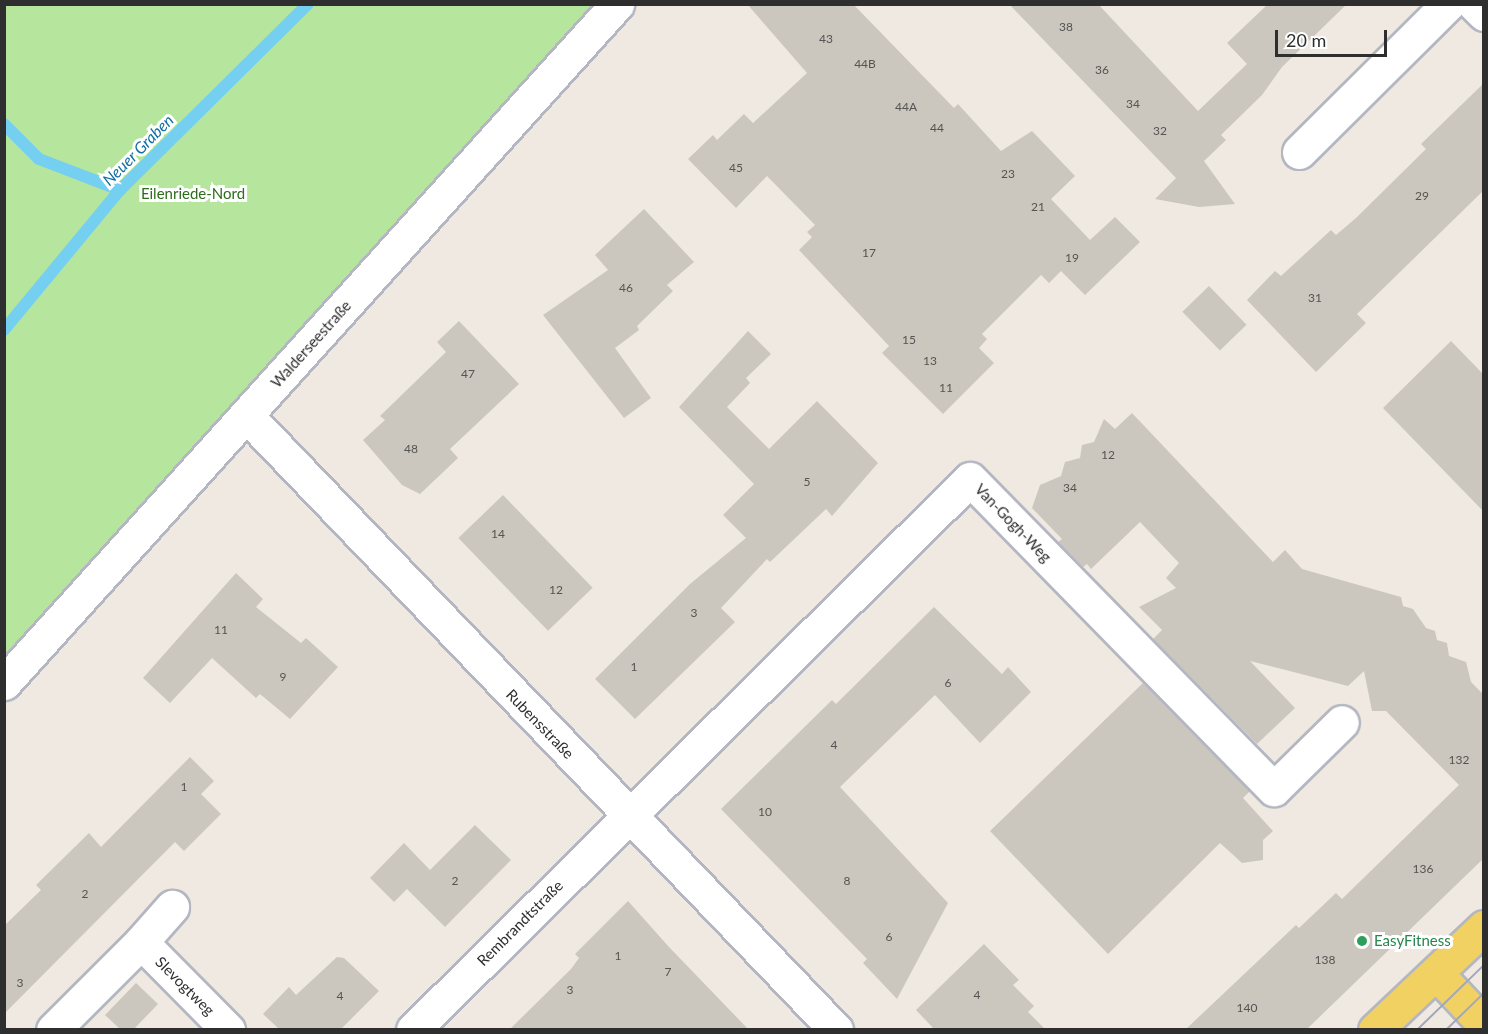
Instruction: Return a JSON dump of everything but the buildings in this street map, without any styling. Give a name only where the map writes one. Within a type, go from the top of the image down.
[{"type":"main road","points":[[1375,1029],[1484,927]]},
{"type":"main road","points":[[1436,973],[1484,1024]]},
{"type":"street","name":"Walderseestraße","points":[[4,684],[617,4]]},
{"type":"street","points":[[1299,152],[1448,4]]},
{"type":"street","points":[[1474,4],[1484,14]]},
{"type":"street","name":"Rubensstraße","points":[[247,416],[627,816],[837,1029]]},
{"type":"street","name":"Van-Gogh-Weg","points":[[627,816],[970,479],[1274,789],[1342,722]]},
{"type":"street","name":"Rembrandtstraße","points":[[413,1029],[627,816]]},
{"type":"street","points":[[53,1029],[141,942],[172,907]]},
{"type":"street","name":"Slevogtweg","points":[[141,942],[228,1029]]},
{"type":"green space","name":"Eilenriede-Nord","points":[[5,5],[617,5],[5,683]]},
{"type":"waterway","name":"Neuer Graben","points":[[4,330],[120,190],[308,4]]},
{"type":"waterway","points":[[4,124],[39,159],[120,190]]},
{"type":"tram line","points":[[1417,1030],[1484,965]]},
{"type":"tram line","points":[[1446,1030],[1484,993]]},
{"type":"place","name":"EasyFitness","points":[[1362,941]]}]
